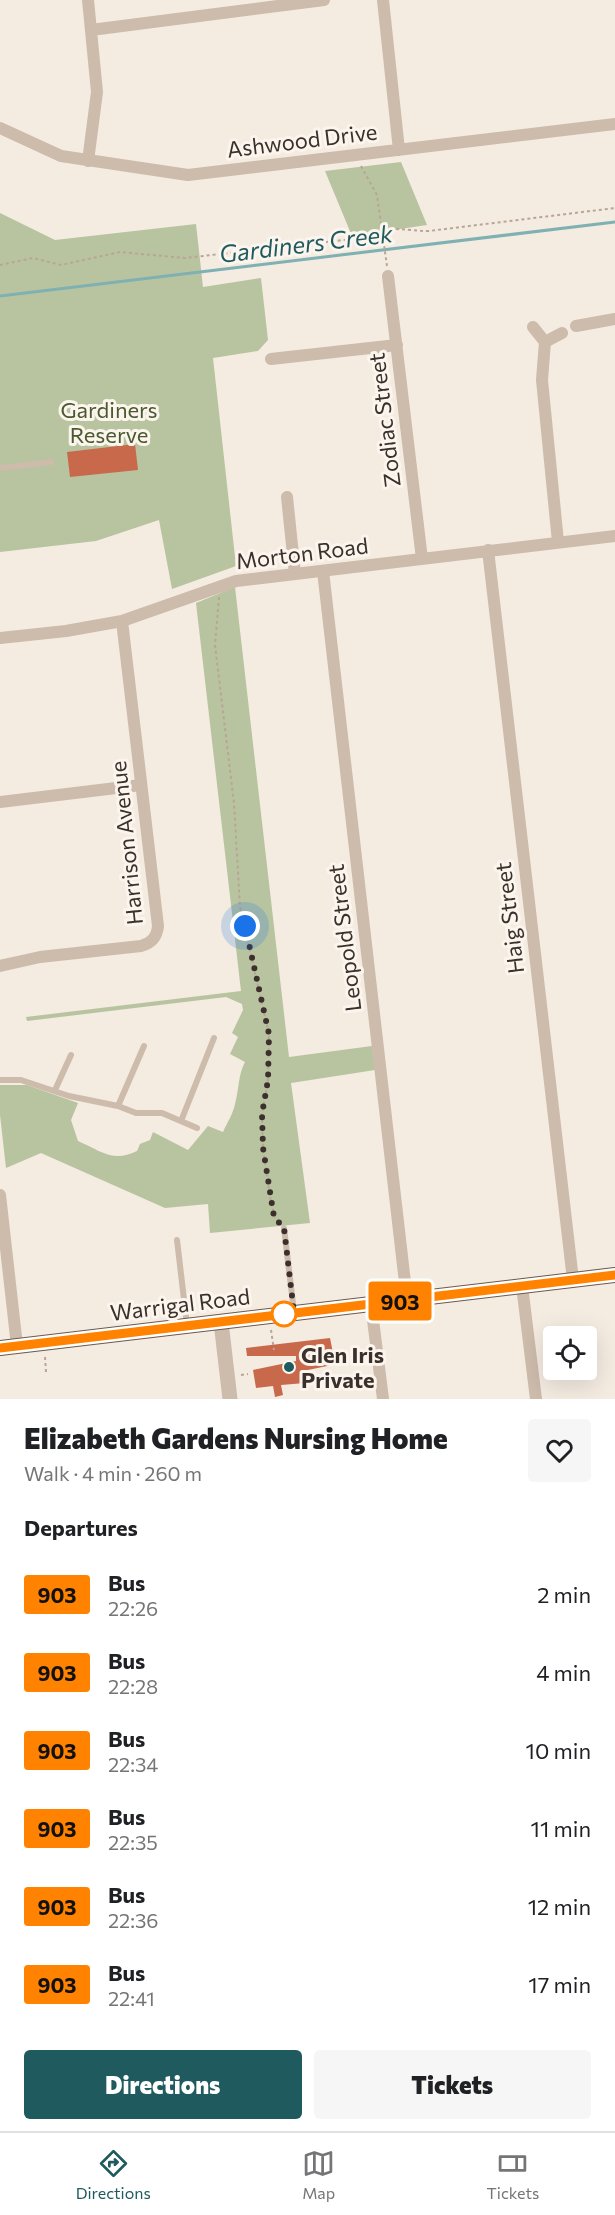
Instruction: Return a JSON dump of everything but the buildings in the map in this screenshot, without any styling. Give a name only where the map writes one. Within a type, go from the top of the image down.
[{"type":"highway","name":"Warrigal Road","points":[[0,1348],[615,1275]]},
{"type":"street","points":[[88,0],[97,92],[88,161]]},
{"type":"street","points":[[92,30],[262,3],[324,0]]},
{"type":"street","points":[[383,0],[399,150]]},
{"type":"street","name":"Ashwood Drive","points":[[0,128],[61,156],[188,175],[615,124]]},
{"type":"street","name":"Zodiac Street","points":[[388,276],[422,559]]},
{"type":"street","points":[[576,326],[615,319]]},
{"type":"street","points":[[533,327],[545,342],[542,380],[558,542]]},
{"type":"street","points":[[545,342],[562,333]]},
{"type":"street","points":[[271,359],[397,345]]},
{"type":"street","points":[[287,497],[295,574]]},
{"type":"street","name":"Morton Road","points":[[0,638],[66,631],[122,621],[236,581],[615,536]]},
{"type":"street","name":"Haig Street","points":[[488,550],[573,1280]]},
{"type":"street","name":"Leopold Street","points":[[323,571],[407,1300]]},
{"type":"street","name":"Harrison Avenue","points":[[0,966],[40,957],[141,946],[154,939],[158,926],[122,621]]},
{"type":"street","points":[[0,802],[141,785]]},
{"type":"street","points":[[0,1195],[17,1346]]},
{"type":"street","points":[[522,1286],[536,1399]]},
{"type":"street","points":[[371,1304],[383,1399]]},
{"type":"street","points":[[221,1322],[231,1399]]},
{"type":"lane","points":[[0,468],[51,462]]},
{"type":"lane","points":[[181,1121],[214,1038]]},
{"type":"lane","points":[[118,1106],[144,1046]]},
{"type":"lane","points":[[55,1090],[70,1055]]},
{"type":"lane","points":[[0,1080],[21,1080],[69,1096],[118,1106],[136,1113],[162,1113],[197,1128]]},
{"type":"lane","points":[[284,1228],[294,1313]]},
{"type":"lane","points":[[177,1240],[188,1325]]},
{"type":"path","points":[[357,155],[376,195],[386,259]]},
{"type":"path","points":[[0,265],[33,258],[61,265],[120,252],[185,258],[370,237],[392,227],[409,231],[429,231],[615,208]]},
{"type":"path","points":[[218,587],[220,608],[217,613],[219,624],[215,645],[234,803],[240,907],[269,1034],[268,1080],[262,1114],[263,1148],[274,1217],[284,1228]]},
{"type":"path","points":[[272,1330],[274,1350]]},
{"type":"path","points":[[45,1357],[46,1372]]},
{"type":"path","points":[[238,1376],[248,1374]]},
{"type":"green space","points":[[401,162],[427,225],[352,236],[325,171]]},
{"type":"green space","name":"Gardiners Reserve","points":[[0,213],[55,240],[196,224],[203,287],[261,278],[268,340],[258,351],[213,358],[236,566],[172,589],[159,520],[96,541],[0,552]]},
{"type":"green space","points":[[235,587],[289,1057],[372,1046],[375,1070],[291,1083],[310,1223],[210,1233],[208,1204],[165,1208],[41,1153],[6,1168],[0,1115],[0,1085],[27,1085],[78,1103],[71,1120],[78,1141],[114,1156],[137,1151],[140,1144],[150,1140],[153,1132],[188,1150],[208,1126],[223,1132],[230,1118],[245,1062],[230,1054],[238,1037],[232,1033],[243,1010],[242,1004],[226,997],[27,1021],[26,1017],[241,991],[196,603]]},
{"type":"waterway","name":"Gardiners Creek","points":[[0,296],[615,222]]},
{"type":"bus line","name":"903","points":[[0,1348],[615,1275]]},
{"type":"place","name":"Glen Iris Private","points":[[289,1367]]},
{"type":"route","points":[[245,926],[268,1024],[268,1080],[262,1114],[263,1148],[274,1217],[284,1228],[294,1313],[284,1314]]}]
